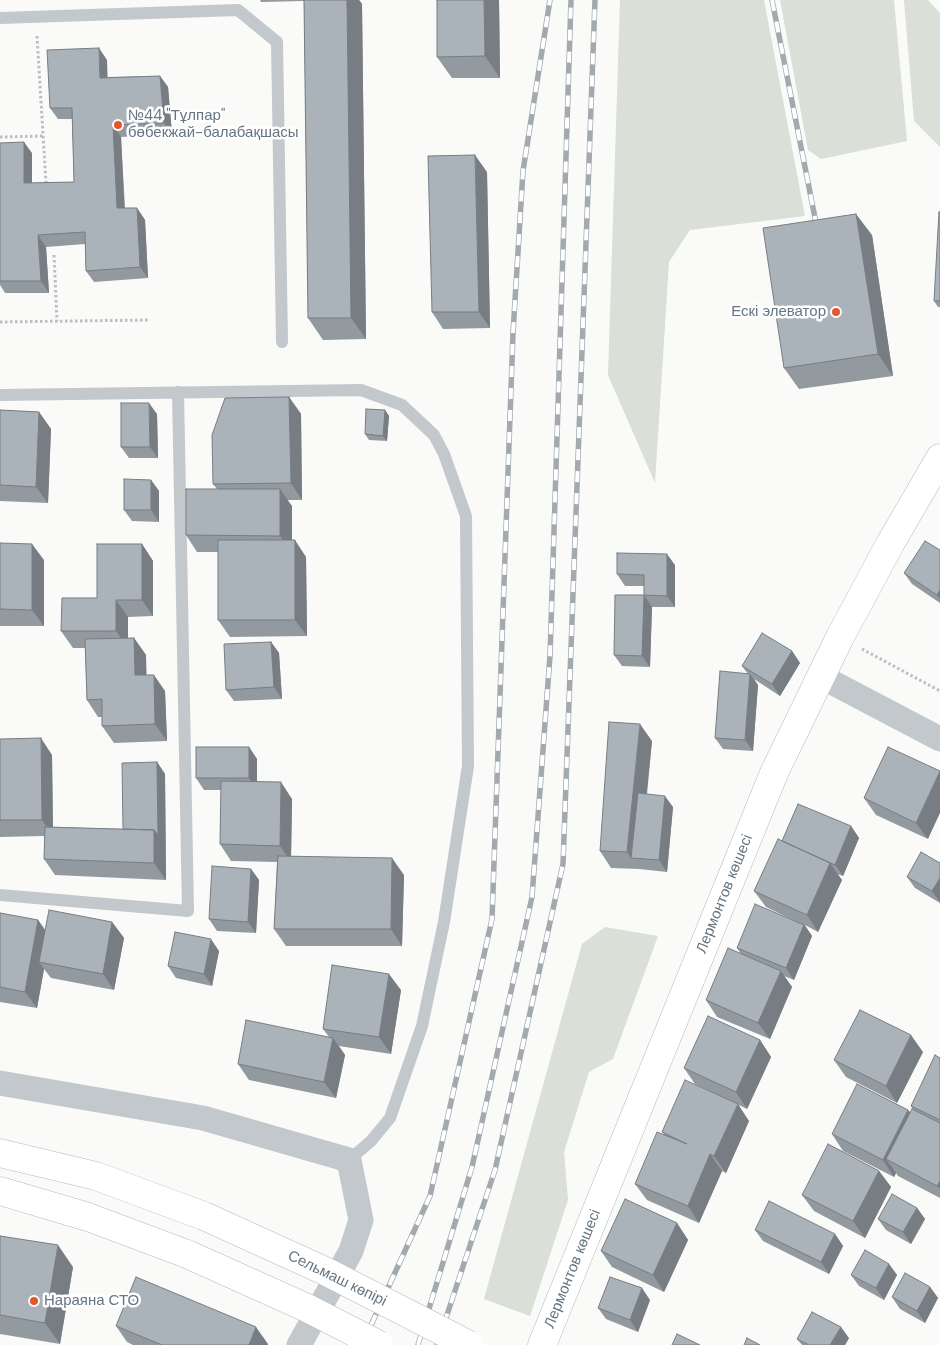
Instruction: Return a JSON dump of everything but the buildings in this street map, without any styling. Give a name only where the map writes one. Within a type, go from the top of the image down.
[{"type":"street","name":"Лермонтов көшесі","points":[[542,1345],[774,773],[840,637],[890,544],[940,458]]},
{"type":"street","points":[[822,677],[940,739]]},
{"type":"street","points":[[0,1083],[202,1118],[349,1160],[361,1220],[351,1251],[299,1345]]},
{"type":"street","name":"Сельмаш көпірі","points":[[0,1153],[96,1176],[204,1216],[325,1271],[469,1345]]},
{"type":"street","points":[[0,1192],[88,1217],[187,1254],[307,1308],[379,1345]]},
{"type":"lane","points":[[0,18],[238,5],[277,42],[282,342]]},
{"type":"lane","points":[[0,395],[362,390],[402,405],[434,435],[444,454],[466,516],[468,766],[444,922],[422,1026],[390,1118],[371,1141],[349,1160]]},
{"type":"lane","points":[[0,895],[188,911],[178,392]]},
{"type":"path","points":[[37,35],[46,184]]},
{"type":"path","points":[[0,137],[43,136]]},
{"type":"path","points":[[54,255],[57,322]]},
{"type":"path","points":[[0,322],[150,320]]},
{"type":"path","points":[[840,637],[940,691]]},
{"type":"shaded area","points":[[620,0],[764,0],[805,216],[690,230],[669,262],[655,483],[608,375]]},
{"type":"shaded area","points":[[780,0],[894,0],[907,141],[821,159],[808,150]]},
{"type":"shaded area","points":[[904,0],[928,0],[940,13],[940,147],[914,121]]},
{"type":"shaded area","points":[[605,927],[658,936],[613,1059],[589,1072],[564,1152],[568,1200],[530,1316],[484,1299],[582,944]]},
{"type":"railway","points":[[362,1345],[430,1196],[492,919],[513,333],[523,171],[550,0]]},
{"type":"railway","points":[[418,1345],[472,1167],[532,897],[550,656],[571,0]]},
{"type":"railway","points":[[437,1345],[495,1170],[563,864],[595,0]]},
{"type":"railway","points":[[772,0],[818,233]]},
{"type":"place","name":"№44 \"Тұлпар\" бөбекжай-балабақшасы","points":[[118,125]]},
{"type":"place","name":"Ескі элеватор","points":[[836,312]]},
{"type":"place","name":"Нараяна СТО","points":[[34,1301]]}]
